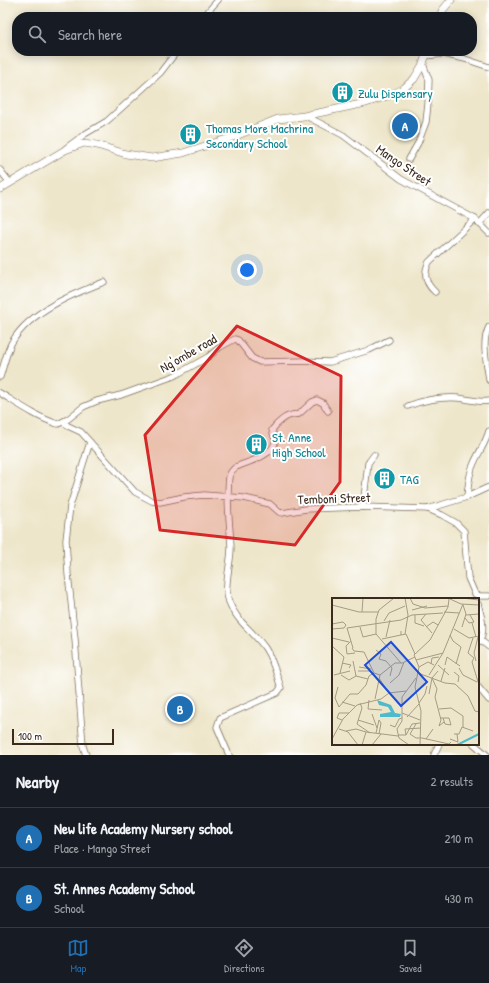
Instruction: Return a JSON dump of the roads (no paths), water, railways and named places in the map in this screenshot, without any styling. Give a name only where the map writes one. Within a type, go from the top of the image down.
[{"type":"street","points":[[207,12],[218,0]]},
{"type":"street","points":[[442,12],[451,0]]},
{"type":"street","points":[[0,189],[65,150],[85,134],[107,121],[160,73],[173,56]]},
{"type":"street","points":[[65,150],[84,143],[97,145],[133,156],[152,158],[183,153],[232,137],[278,119],[306,116],[366,103],[393,94],[403,89],[414,79],[423,64],[425,56]]},
{"type":"street","points":[[452,56],[489,67]]},
{"type":"street","points":[[409,159],[418,144],[426,122],[429,80],[423,64]]},
{"type":"street","name":"Mango Street","points":[[306,116],[343,136],[401,179],[477,222],[489,233]]},
{"type":"street","points":[[0,170],[10,183]]},
{"type":"street","points":[[435,292],[431,289],[424,270],[429,262],[489,213]]},
{"type":"street","points":[[0,377],[10,346],[25,326],[45,309],[104,282]]},
{"type":"street","points":[[489,326],[485,339],[489,380]]},
{"type":"street","name":"Ng'ombe road","points":[[63,422],[83,407],[97,401],[121,396],[174,376],[208,357],[220,347],[235,339],[238,340],[252,358],[260,362],[330,362],[369,350],[389,340]]},
{"type":"street","points":[[0,393],[52,422],[58,424],[63,422]]},
{"type":"street","points":[[408,406],[435,399],[458,398],[480,402],[489,401]]},
{"type":"street","points":[[229,755],[217,727],[220,718],[278,693],[281,688],[275,669],[265,649],[234,613],[229,601],[227,590],[231,547],[228,497],[229,475],[236,467],[268,453],[272,449],[275,440],[272,430],[276,424],[292,415],[299,414],[317,400],[323,403],[328,411]]},
{"type":"street","name":"Temboni Street","points":[[63,422],[81,432],[135,492],[148,500],[160,502],[204,495],[244,498],[270,504],[278,512],[306,509],[363,507],[428,509],[467,498],[489,487]]},
{"type":"street","points":[[467,498],[473,464],[486,440],[489,430]]},
{"type":"street","points":[[86,755],[83,746],[66,540],[70,506],[90,442]]},
{"type":"street","points":[[363,507],[368,463],[374,455]]},
{"type":"street","points":[[428,509],[456,523],[464,532],[468,578],[476,596],[489,596]]},
{"type":"street","points":[[479,609],[483,627],[482,636],[479,641],[489,647]]},
{"type":"street","points":[[479,688],[489,700]]},
{"type":"street","points":[[434,755],[439,745]]},
{"type":"street","points":[[475,745],[487,755]]},
{"type":"place","name":"Zulu Dispensary","points":[[343,93]]},
{"type":"place","name":"New life Academy Nursery school","points":[[405,126]]},
{"type":"place","name":"Thomas More Machrina Secondary School","points":[[190,135]]},
{"type":"place","name":"St. Anne High School","points":[[257,444]]},
{"type":"place","name":"TAG","points":[[385,479]]},
{"type":"place","name":"St. Annes Academy School","points":[[180,709]]}]
